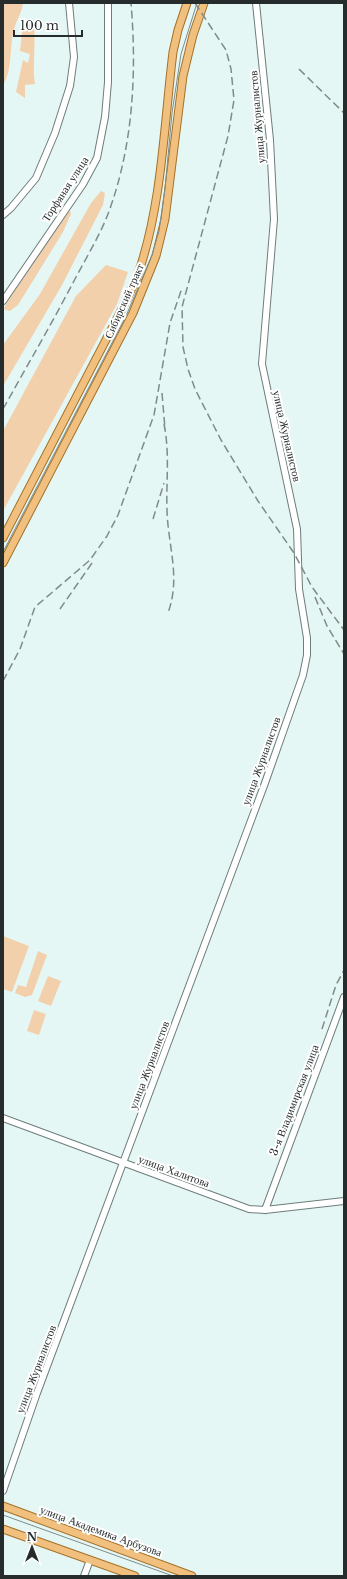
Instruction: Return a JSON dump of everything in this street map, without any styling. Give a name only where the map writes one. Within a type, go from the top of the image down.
[{"type":"main road","name":"Сибирский тракт","points":[[3,538],[123,307],[137,275],[149,235],[157,188],[173,52],[178,30],[187,3]]},
{"type":"main road","name":"Сибирский тракт","points":[[3,563],[133,313],[149,276],[156,256],[165,219],[177,114],[187,56],[204,3]]},
{"type":"main road","name":"улица Академика Арбузова","points":[[3,1506],[192,1576]]},
{"type":"main road","points":[[3,1529],[135,1576]]},
{"type":"street","points":[[3,215],[11,208],[36,178],[55,133],[70,86],[74,57],[69,3]]},
{"type":"street","name":"Торфяная улица","points":[[3,301],[83,184],[97,158],[106,117],[108,82],[108,3]]},
{"type":"street","name":"улица Журналистов","points":[[3,1491],[37,1393],[264,783],[303,675],[307,655],[307,638],[299,589],[298,529],[264,384],[261,359],[274,219],[270,140],[256,3]]},
{"type":"street","name":"3-я Владимирская улица","points":[[265,1210],[344,997]]},
{"type":"street","name":"улица Халитова","points":[[3,1118],[249,1209],[265,1210],[344,1201]]},
{"type":"street","points":[[84,1576],[90,1560]]},
{"type":"shaded area","points":[[6,3],[23,3],[14,30],[10,65],[3,85],[3,5]]},
{"type":"shaded area","points":[[23,24],[34,27],[35,84],[25,85],[25,98],[16,92],[23,60],[28,63],[30,54],[20,51]]},
{"type":"shaded area","points":[[101,191],[105,193],[103,205],[62,285],[3,386],[3,345],[40,294],[91,203]]},
{"type":"shaded area","points":[[68,211],[71,212],[71,214],[63,232],[18,305],[10,311],[5,310],[4,308],[7,302]]},
{"type":"shaded area","points":[[106,265],[128,272],[117,304],[3,511],[3,431],[76,296]]},
{"type":"shaded area","points":[[3,936],[29,946],[12,992],[3,989]]},
{"type":"shaded area","points":[[38,951],[47,955],[32,995],[25,997],[15,993],[18,985],[26,987]]},
{"type":"shaded area","points":[[48,976],[61,981],[51,1006],[38,1001]]},
{"type":"shaded area","points":[[34,1010],[46,1014],[39,1035],[27,1031]]},
{"type":"tram line","points":[[3,552],[126,316],[152,255],[159,231],[165,189],[172,113],[181,54],[197,3]]},
{"type":"tram line","points":[[3,1515],[173,1576]]},
{"type":"railway","points":[[3,409],[97,239],[108,214],[116,189],[128,137],[131,110],[133,83],[133,30],[131,3]]},
{"type":"railway","points":[[195,3],[226,50],[231,69],[234,100],[228,136],[182,307],[183,347],[188,369],[195,389],[221,440],[258,501],[294,553],[312,587],[344,630]]},
{"type":"railway","points":[[299,69],[344,113]]},
{"type":"railway","points":[[3,681],[20,649],[35,607],[90,560],[107,536],[118,515],[154,415],[170,323],[182,288]]},
{"type":"railway","points":[[162,393],[165,429]]},
{"type":"railway","points":[[164,424],[167,457],[168,524],[174,574],[172,600],[168,613]]},
{"type":"railway","points":[[153,519],[164,483]]},
{"type":"railway","points":[[60,609],[92,563]]},
{"type":"railway","points":[[315,597],[327,626],[344,654]]},
{"type":"railway","points":[[322,1029],[336,985],[344,970]]}]
